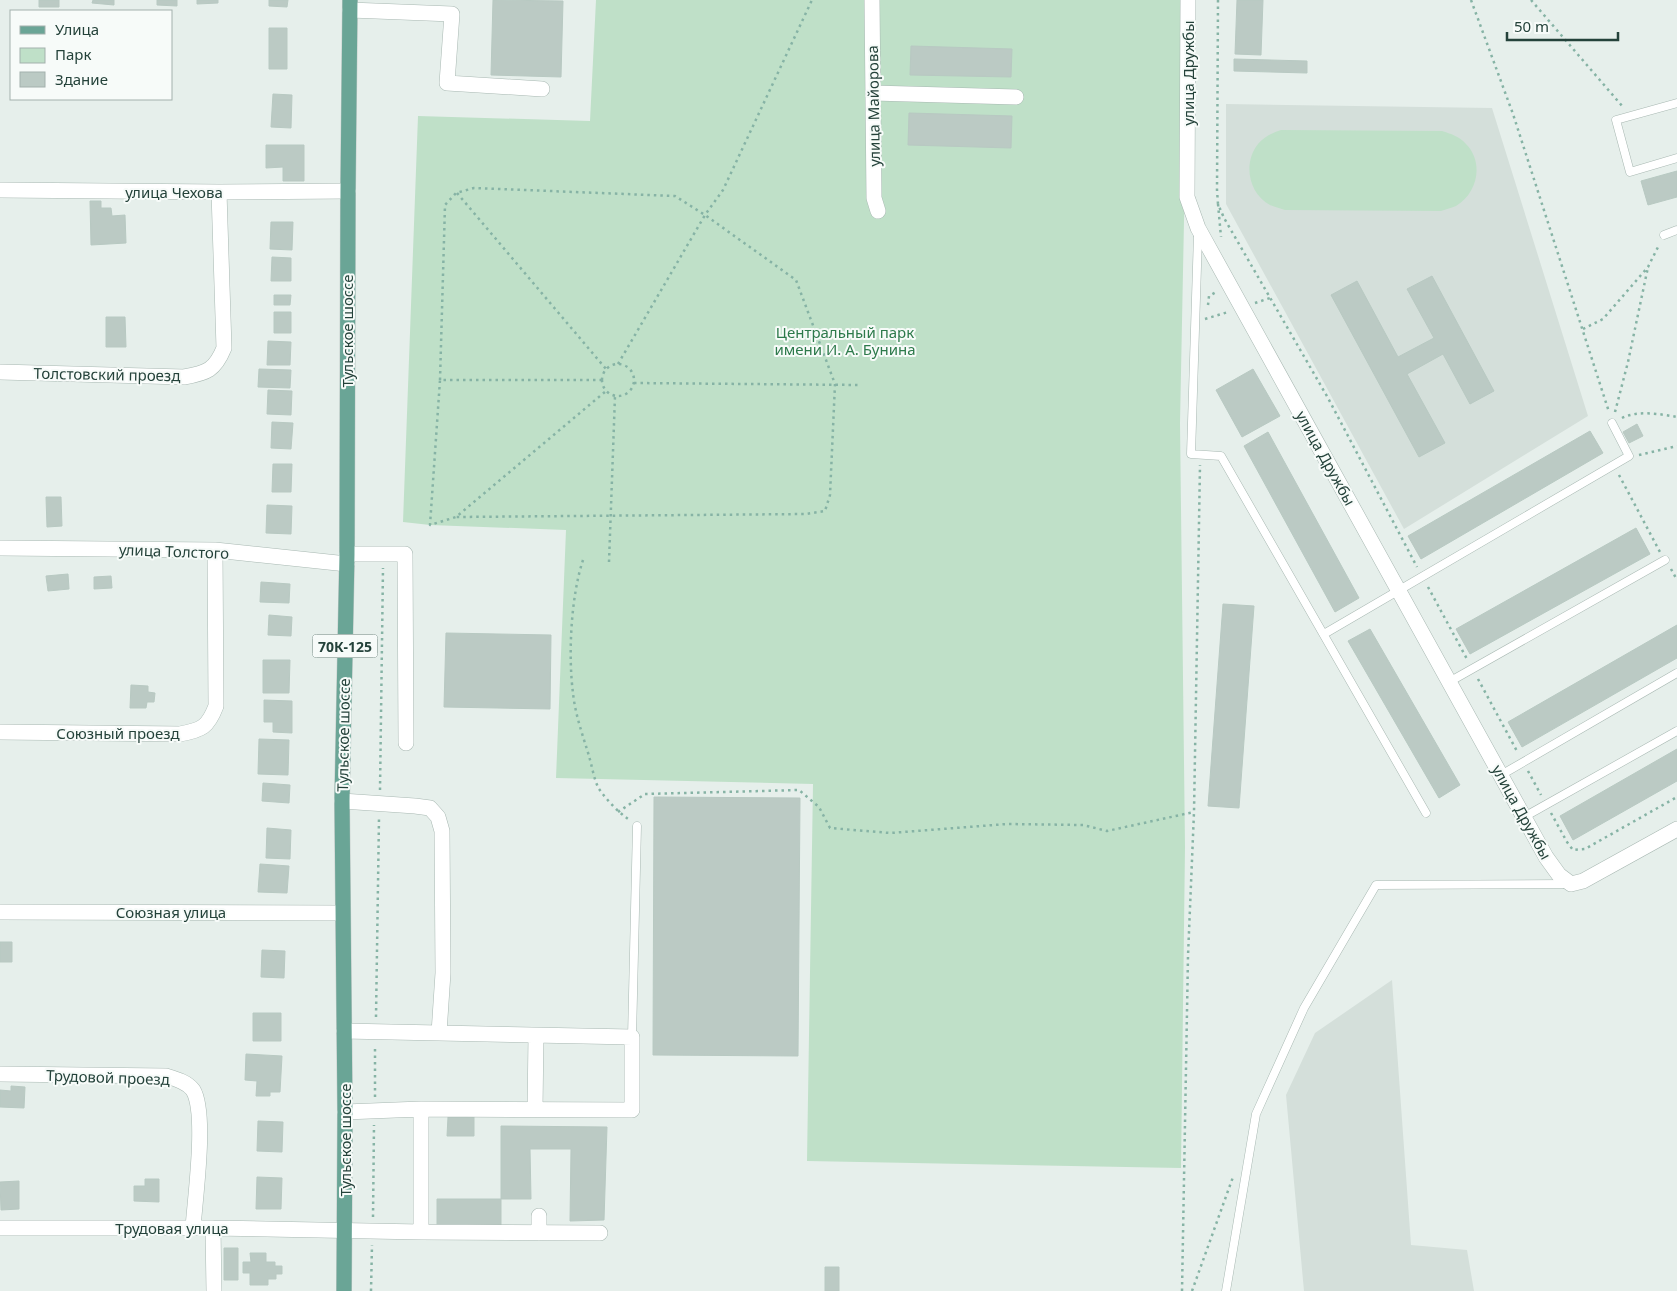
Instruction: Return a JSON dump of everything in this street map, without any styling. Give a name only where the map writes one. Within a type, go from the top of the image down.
[{"type":"main road","name":"Тульское шоссе","points":[[344,1291],[345,1112],[342,802],[347,559],[350,5]]},
{"type":"street","name":"улица Майорова","points":[[872,0],[874,198],[878,211]]},
{"type":"street","name":"улица Дружбы","points":[[1188,0],[1187,197],[1198,228],[1546,857],[1559,875],[1571,884]]},
{"type":"street","points":[[350,5],[452,14],[447,83],[542,89]]},
{"type":"street","points":[[873,94],[1016,97]]},
{"type":"street","name":"улица Чехова","points":[[0,190],[348,191]]},
{"type":"street","name":"Толстовский проезд","points":[[0,372],[184,377],[210,370],[219,361],[224,348],[219,192]]},
{"type":"street","name":"улица Толстого","points":[[0,548],[215,550],[347,559],[383,554],[405,554],[406,743]]},
{"type":"street","name":"Союзный проезд","points":[[0,732],[180,734],[204,728],[211,720],[216,706],[215,550]]},
{"type":"street","points":[[342,802],[430,808],[438,817],[442,831],[440,1033]]},
{"type":"street","points":[[1571,884],[1583,881],[1677,828]]},
{"type":"street","name":"Союзная улица","points":[[0,912],[342,913]]},
{"type":"street","points":[[344,1031],[632,1037],[632,1110],[421,1109],[345,1112]]},
{"type":"street","points":[[535,1109],[536,1036]]},
{"type":"street","name":"Трудовой проезд","points":[[0,1074],[166,1076],[180,1080],[192,1088],[198,1102],[200,1121],[192,1228]]},
{"type":"street","points":[[421,1109],[421,1232]]},
{"type":"street","points":[[539,1216],[539,1233]]},
{"type":"street","name":"Трудовая улица","points":[[0,1228],[213,1228],[344,1232],[600,1233]]},
{"type":"street","points":[[213,1228],[214,1291]]},
{"type":"lane","points":[[1677,103],[1616,120],[1630,172],[1677,158]]},
{"type":"lane","points":[[1198,228],[1191,454],[1221,456],[1426,812]]},
{"type":"lane","points":[[1664,234],[1677,230]]},
{"type":"lane","points":[[1324,634],[1629,456],[1612,423]]},
{"type":"lane","points":[[1449,682],[1665,560]]},
{"type":"lane","points":[[1501,774],[1677,673]]},
{"type":"lane","points":[[1524,817],[1677,731]]},
{"type":"lane","points":[[632,1037],[637,826]]},
{"type":"lane","points":[[1226,1291],[1256,1114],[1304,1008],[1376,885],[1571,884]]},
{"type":"path","points":[[618,364],[705,215],[723,190],[812,0]]},
{"type":"path","points":[[1218,0],[1216,190],[1218,204],[1224,218],[1328,398],[1422,577],[1567,842],[1573,850],[1585,849],[1677,797]]},
{"type":"path","points":[[1471,0],[1512,114],[1583,328],[1612,423]]},
{"type":"path","points":[[1531,0],[1631,116]]},
{"type":"path","points":[[474,188],[675,196],[705,215],[796,280],[835,384],[830,495],[825,511],[806,514],[456,517],[430,525],[440,380],[445,204],[456,193],[474,188]]},
{"type":"path","points":[[456,193],[606,369]]},
{"type":"path","points":[[1612,423],[1628,362],[1648,267],[1664,234]]},
{"type":"path","points":[[1583,328],[1604,319],[1648,267]]},
{"type":"path","points":[[618,364],[630,370],[634,383],[627,394],[615,396],[606,391],[602,380],[606,369],[618,364]]},
{"type":"path","points":[[440,380],[602,380]]},
{"type":"path","points":[[634,383],[860,385]]},
{"type":"path","points":[[456,517],[606,391]]},
{"type":"path","points":[[610,562],[615,396]]},
{"type":"path","points":[[1612,423],[1632,414],[1677,417]]},
{"type":"path","points":[[1629,456],[1677,446]]},
{"type":"path","points":[[1182,1291],[1188,956],[1194,812],[1200,455]]},
{"type":"path","points":[[1613,465],[1677,580]]},
{"type":"path","points":[[371,1291],[383,554]]},
{"type":"path","points":[[583,560],[578,576],[571,652],[573,693],[582,733],[599,788],[618,812],[637,826]]},
{"type":"path","points":[[618,812],[645,794],[799,790],[819,807],[830,828],[890,833],[1007,824],[1083,825],[1108,831],[1194,812]]},
{"type":"path","points":[[1192,1291],[1236,1170]]},
{"type":"shaded area","points":[[1226,104],[1492,108],[1588,416],[1404,529],[1226,204]]},
{"type":"shaded area","points":[[1392,980],[1411,1245],[1467,1250],[1474,1291],[1304,1291],[1286,1095],[1315,1033]]},
{"type":"green space","name":"Центральный парк имени И. А. Бунина","points":[[596,0],[1187,0],[1180,423],[1185,847],[1181,1168],[807,1161],[813,784],[556,778],[566,530],[430,525],[403,522],[418,116],[590,121]]},
{"type":"green space","points":[[1281,130],[1442,131],[1461,139],[1472,151],[1477,168],[1474,185],[1456,206],[1441,211],[1285,210],[1270,205],[1257,193],[1250,177],[1249,168],[1253,152],[1258,144],[1263,139]]},
{"type":"building","points":[[39,0],[59,0],[59,7],[39,7]]},
{"type":"building","points":[[93,0],[114,0],[114,5],[92,3]]},
{"type":"building","points":[[157,0],[177,0],[177,6],[157,5]]},
{"type":"building","points":[[197,0],[218,0],[218,3],[197,4]]},
{"type":"building","points":[[269,0],[288,0],[287,7],[269,6]]},
{"type":"building","points":[[493,0],[563,1],[561,77],[491,75]]},
{"type":"building","points":[[1237,0],[1263,0],[1261,55],[1235,54]]},
{"type":"building","points":[[269,28],[287,28],[287,69],[269,69]]},
{"type":"building","points":[[911,46],[1012,49],[1011,77],[910,75]]},
{"type":"building","points":[[1234,59],[1307,61],[1307,73],[1234,71]]},
{"type":"building","points":[[273,94],[292,95],[291,128],[271,127]]},
{"type":"building","points":[[909,113],[1012,116],[1011,148],[908,145]]},
{"type":"building","points":[[266,145],[304,145],[304,181],[283,181],[283,167],[266,168]]},
{"type":"building","points":[[1677,171],[1677,197],[1648,205],[1641,181]]},
{"type":"building","points":[[90,201],[101,201],[101,208],[111,208],[112,216],[125,215],[126,243],[91,245]]},
{"type":"building","points":[[271,222],[293,222],[292,250],[270,249]]},
{"type":"building","points":[[272,257],[291,258],[291,281],[271,281]]},
{"type":"building","points":[[1432,276],[1494,391],[1470,404],[1443,354],[1407,374],[1445,443],[1419,457],[1331,295],[1357,281],[1398,357],[1434,338],[1407,289]]},
{"type":"building","points":[[274,295],[291,295],[290,305],[274,305]]},
{"type":"building","points":[[274,312],[291,312],[291,333],[274,333]]},
{"type":"building","points":[[106,317],[125,317],[126,347],[106,347]]},
{"type":"building","points":[[268,341],[291,342],[290,365],[267,365]]},
{"type":"building","points":[[259,369],[291,370],[290,388],[258,387]]},
{"type":"building","points":[[1253,369],[1280,416],[1242,437],[1216,390]]},
{"type":"building","points":[[268,390],[292,391],[291,415],[267,414]]},
{"type":"building","points":[[272,422],[293,423],[291,449],[271,448]]},
{"type":"building","points":[[1637,424],[1643,436],[1629,443],[1623,432]]},
{"type":"building","points":[[1590,431],[1603,453],[1421,559],[1408,536]]},
{"type":"building","points":[[1268,432],[1359,598],[1335,612],[1244,446]]},
{"type":"building","points":[[273,464],[292,464],[291,492],[272,492]]},
{"type":"building","points":[[46,497],[61,497],[62,526],[47,527]]},
{"type":"building","points":[[267,505],[292,506],[291,534],[266,533]]},
{"type":"building","points":[[1636,528],[1650,554],[1470,654],[1456,629]]},
{"type":"building","points":[[68,574],[69,589],[48,591],[46,576]]},
{"type":"building","points":[[111,576],[112,588],[94,589],[94,577]]},
{"type":"building","points":[[261,582],[290,584],[289,603],[260,602]]},
{"type":"building","points":[[1223,604],[1254,606],[1239,808],[1208,806]]},
{"type":"building","points":[[269,615],[292,617],[291,636],[268,635]]},
{"type":"building","points":[[1677,625],[1677,658],[1522,747],[1508,722]]},
{"type":"building","points":[[1370,629],[1460,785],[1439,798],[1348,641]]},
{"type":"building","points":[[446,633],[551,635],[550,709],[444,707]]},
{"type":"building","points":[[263,660],[290,660],[289,693],[263,693]]},
{"type":"building","points":[[131,685],[148,686],[148,692],[155,693],[154,702],[147,702],[146,708],[130,708]]},
{"type":"building","points":[[264,700],[292,701],[292,733],[273,732],[273,722],[264,722]]},
{"type":"building","points":[[259,739],[289,740],[288,775],[258,774]]},
{"type":"building","points":[[1677,749],[1677,781],[1573,840],[1560,816]]},
{"type":"building","points":[[263,783],[290,785],[289,803],[262,801]]},
{"type":"building","points":[[654,797],[800,798],[798,1056],[653,1055]]},
{"type":"building","points":[[267,828],[291,830],[290,859],[266,858]]},
{"type":"building","points":[[260,864],[289,866],[287,893],[258,892]]},
{"type":"building","points":[[0,942],[12,942],[12,962],[0,962]]},
{"type":"building","points":[[262,950],[285,951],[284,978],[261,977]]},
{"type":"building","points":[[253,1013],[281,1013],[281,1041],[253,1041]]},
{"type":"building","points":[[246,1054],[282,1056],[280,1092],[270,1092],[270,1096],[256,1096],[257,1081],[245,1080]]},
{"type":"building","points":[[11,1086],[25,1087],[24,1108],[0,1107],[0,1090],[11,1091]]},
{"type":"building","points":[[448,1117],[474,1117],[474,1136],[447,1136]]},
{"type":"building","points":[[258,1121],[283,1122],[282,1152],[257,1151]]},
{"type":"building","points":[[501,1126],[607,1127],[604,1220],[570,1221],[571,1149],[530,1149],[531,1199],[501,1199]]},
{"type":"building","points":[[257,1177],[282,1178],[281,1209],[256,1209]]},
{"type":"building","points":[[145,1179],[159,1179],[159,1202],[134,1201],[134,1186],[145,1186]]},
{"type":"building","points":[[19,1181],[19,1209],[1,1210],[0,1182]]},
{"type":"building","points":[[437,1199],[501,1199],[501,1228],[437,1228]]},
{"type":"building","points":[[224,1248],[238,1248],[238,1280],[224,1280]]},
{"type":"building","points":[[250,1253],[266,1253],[266,1262],[275,1262],[275,1266],[282,1266],[282,1274],[276,1274],[276,1279],[268,1279],[268,1285],[250,1285],[250,1273],[243,1273],[243,1262],[251,1262]]},
{"type":"building","points":[[825,1267],[839,1267],[839,1291],[825,1291]]}]
